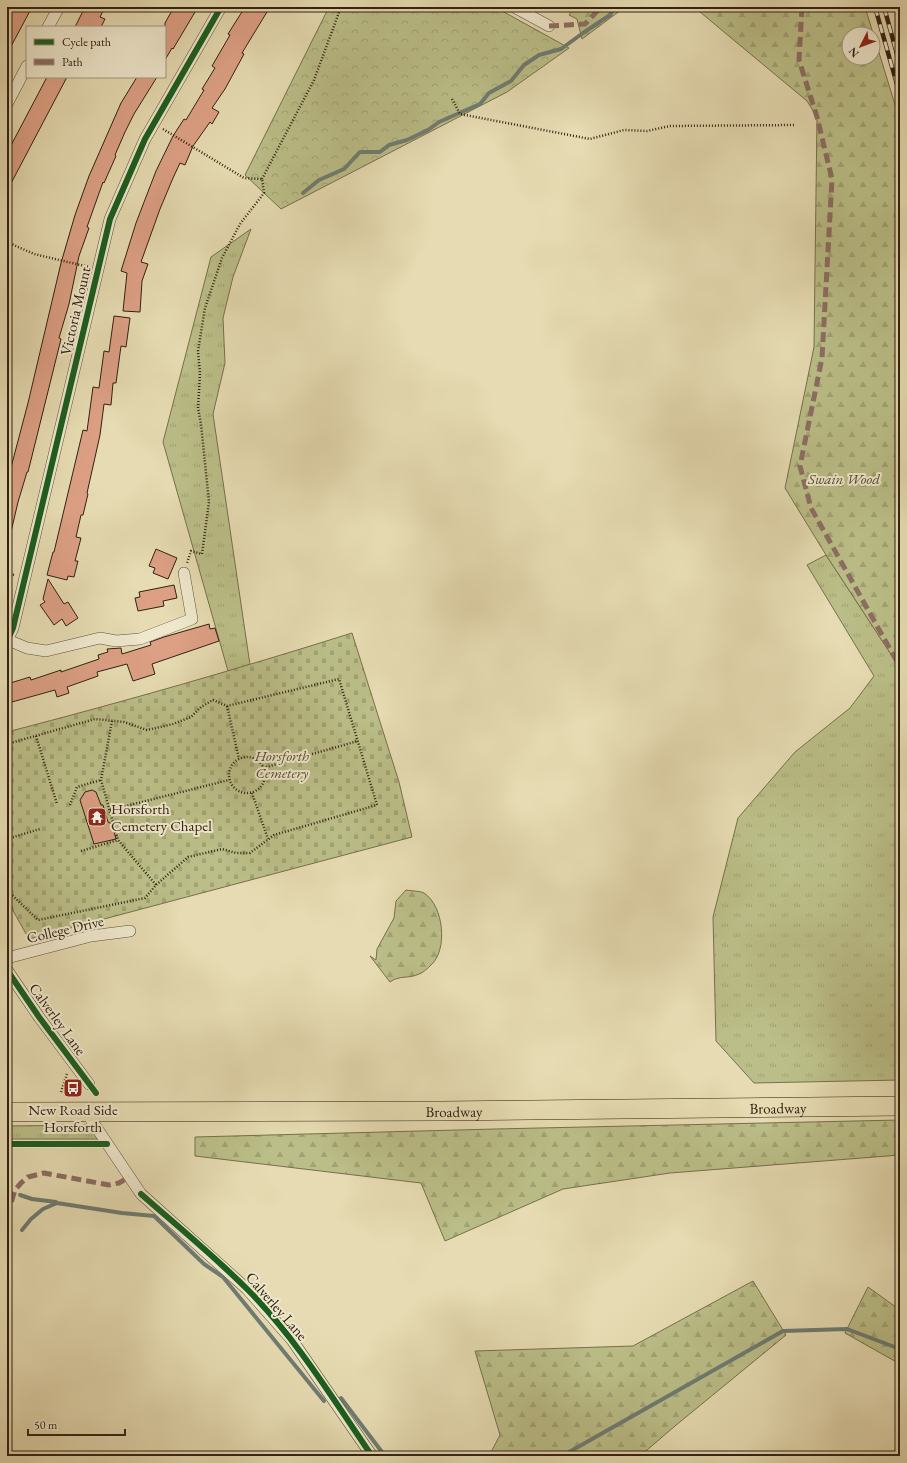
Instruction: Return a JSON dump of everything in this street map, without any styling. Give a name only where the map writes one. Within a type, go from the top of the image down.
[{"type":"highway","name":"Broadway","points":[[7,1112],[443,1111],[900,1106]]},
{"type":"street","points":[[49,26],[59,7]]},
{"type":"street","name":"Victoria Mount","points":[[7,641],[13,628],[110,219],[146,140],[222,7]]},
{"type":"street","points":[[514,7],[548,26]]},
{"type":"street","points":[[7,104],[26,68]]},
{"type":"street","points":[[7,641],[27,648],[46,651],[100,638],[116,641],[140,639],[192,619],[184,573]]},
{"type":"street","name":"College Drive","points":[[7,958],[91,936],[130,931]]},
{"type":"street","name":"Calverley Lane","points":[[7,970],[39,1017],[89,1084]]},
{"type":"street","name":"Calverley Lane","points":[[86,1112],[141,1194],[247,1289],[292,1340],[372,1456]]},
{"type":"path","points":[[184,573],[191,551],[202,554],[207,526],[208,502],[201,424],[198,408],[200,373],[198,352],[205,308],[222,258],[240,224],[264,192],[262,179],[314,80],[341,7]]},
{"type":"path","points":[[452,99],[460,114],[590,139],[624,130],[647,131],[670,126],[796,125]]},
{"type":"path","points":[[155,124],[244,178],[262,179]]},
{"type":"path","points":[[7,242],[34,254],[98,269]]},
{"type":"path","points":[[7,744],[95,719],[124,722],[146,730],[173,724],[191,716],[201,707],[213,700],[227,706],[339,679],[377,805],[274,835],[250,853],[236,853],[222,849],[188,857],[156,885],[145,898],[38,920],[11,894],[7,887]]},
{"type":"path","points":[[227,706],[239,758]]},
{"type":"path","points":[[112,721],[101,780],[118,840],[156,885]]},
{"type":"path","points":[[36,736],[57,804]]},
{"type":"path","points":[[264,768],[358,741]]},
{"type":"path","points":[[250,757],[256,759],[264,768],[264,780],[262,785],[252,792],[241,792],[236,790],[229,780],[228,775],[231,765],[239,758],[250,757]]},
{"type":"path","points":[[70,805],[77,787],[101,780]]},
{"type":"path","points":[[110,810],[229,780]]},
{"type":"path","points":[[252,792],[268,840]]},
{"type":"path","points":[[7,839],[40,829]]},
{"type":"path","points":[[80,851],[118,840]]},
{"type":"path","points":[[61,1092],[72,1061]]},
{"type":"green space","points":[[329,7],[495,7],[569,48],[507,92],[281,209],[245,175]]},
{"type":"green space","points":[[574,7],[625,7],[582,39],[577,19],[569,15]]},
{"type":"green space","name":"Swain Wood","points":[[694,7],[865,7],[871,26],[841,26],[841,66],[881,66],[881,59],[900,121],[900,668],[826,555],[785,488],[814,347],[817,117],[807,101]]},
{"type":"green space","points":[[251,229],[233,277],[223,318],[225,363],[213,414],[250,665],[228,671],[163,442],[211,257]]},
{"type":"green space","points":[[826,555],[900,668],[900,1080],[754,1083],[716,1041],[713,917],[738,818],[795,752],[850,708],[874,676],[807,565]]},
{"type":"green space","name":"Horsforth Cemetery","points":[[352,633],[399,782],[412,837],[29,939],[7,900],[7,732],[180,685]]},
{"type":"green space","points":[[406,890],[424,893],[431,899],[439,918],[442,939],[436,958],[422,973],[397,978],[390,982],[370,956],[376,960],[377,949],[394,918],[396,901]]},
{"type":"green space","points":[[900,1120],[900,1155],[670,1173],[563,1189],[445,1241],[421,1183],[195,1156],[195,1137]]},
{"type":"green space","points":[[92,1125],[98,1139],[7,1139],[7,1126]]},
{"type":"green space","points":[[753,1281],[786,1335],[640,1456],[489,1456],[500,1435],[475,1351],[633,1346]]},
{"type":"green space","points":[[868,1287],[900,1310],[900,1364],[845,1333]]},
{"type":"building","points":[[11,7],[32,7],[7,54],[7,14]]},
{"type":"building","points":[[85,7],[105,7],[100,17],[105,19],[102,26],[76,26]]},
{"type":"building","points":[[174,7],[198,7],[166,58],[165,23]]},
{"type":"building","points":[[245,7],[270,7],[242,53],[244,54],[225,89],[212,108],[219,112],[212,124],[210,122],[193,146],[185,165],[180,163],[173,178],[141,262],[148,264],[142,281],[140,312],[123,311],[127,273],[121,271],[136,223],[156,171],[173,136],[184,119],[186,120],[204,90],[202,89],[215,68],[212,66],[230,35],[228,34]]},
{"type":"building","points":[[46,78],[66,78],[7,191],[7,153]]},
{"type":"building","points":[[136,78],[156,78],[134,114],[125,132],[115,155],[116,156],[104,183],[103,182],[87,227],[89,228],[79,256],[69,304],[59,338],[61,339],[28,472],[18,502],[11,532],[7,532],[7,474],[9,475],[28,403],[61,263],[75,215],[89,176],[121,103]]},
{"type":"building","points":[[114,316],[130,318],[126,347],[121,346],[116,383],[113,383],[111,405],[104,404],[100,435],[88,494],[76,537],[81,538],[75,561],[78,561],[74,577],[68,576],[67,580],[47,575],[54,552],[83,430],[87,431],[93,387],[99,388],[104,351],[109,352]]},
{"type":"building","points":[[156,549],[177,558],[168,579],[153,573],[155,568],[149,566]]},
{"type":"building","points":[[48,579],[64,604],[68,602],[78,618],[66,626],[62,619],[54,625],[40,605],[45,602],[43,599]]},
{"type":"building","points":[[174,585],[177,598],[163,601],[164,606],[138,611],[135,598],[140,597],[139,592]]},
{"type":"building","points":[[209,624],[210,629],[215,628],[219,641],[152,664],[155,674],[133,681],[127,664],[97,672],[98,676],[67,687],[69,693],[57,697],[55,690],[12,702],[7,684],[30,677],[31,680],[61,670],[61,672],[99,659],[98,655],[108,652],[107,649],[121,648],[122,654],[151,645],[150,642],[164,637]]},
{"type":"building","name":"Horsforth Cemetery Chapel","points":[[92,790],[96,792],[101,805],[103,805],[108,822],[112,824],[116,839],[94,844],[80,800],[85,792]]},
{"type":"waterway","points":[[303,193],[319,180],[344,169],[360,152],[380,152],[389,145],[407,140],[428,130],[439,122],[480,104],[489,93],[511,81],[524,65],[539,55],[561,49],[610,15],[615,7]]},
{"type":"waterway","points":[[20,1195],[32,1199],[56,1202]]},
{"type":"waterway","points":[[22,1230],[31,1219],[43,1209],[57,1203],[122,1213],[154,1216],[204,1264],[223,1277],[324,1401]]},
{"type":"waterway","points":[[562,1456],[783,1331],[847,1329],[900,1349]]},
{"type":"waterway","points":[[341,1398],[385,1456]]},
{"type":"railway","points":[[875,7],[900,95]]},
{"type":"railway","points":[[884,7],[900,65]]},
{"type":"marked path","points":[[549,26],[585,24],[601,7]]},
{"type":"marked path","points":[[802,7],[799,60],[817,117],[832,179],[822,358],[800,466],[811,508],[900,667]]},
{"type":"marked path","points":[[7,1216],[15,1190],[28,1177],[44,1173],[109,1185],[119,1183],[129,1177]]},
{"type":"cycle path","points":[[7,641],[13,628],[110,219],[145,139],[221,7]]},
{"type":"cycle path","points":[[7,970],[39,1017],[96,1093]]},
{"type":"cycle path","points":[[7,1144],[107,1144]]},
{"type":"cycle path","points":[[141,1194],[221,1264],[265,1308],[298,1348],[372,1456]]},
{"type":"place","name":"Horsforth Cemetery Chapel","points":[[97,817]]},
{"type":"place","name":"New Road Side Horsforth","points":[[73,1088]]}]
